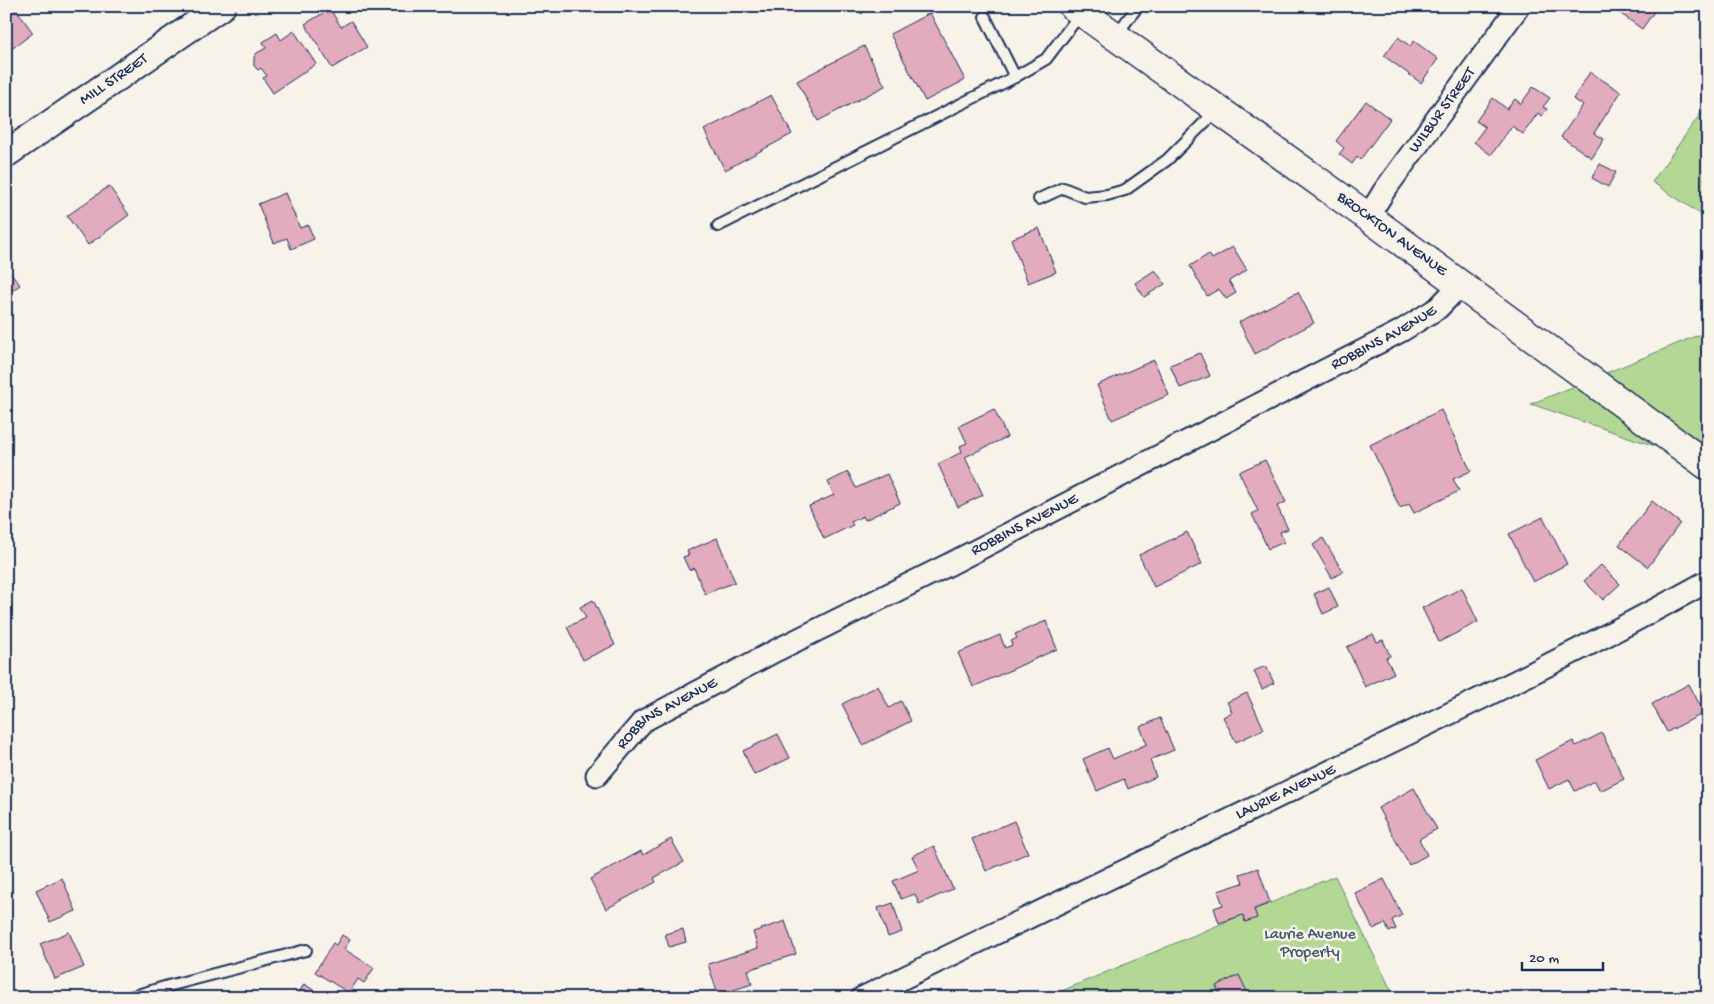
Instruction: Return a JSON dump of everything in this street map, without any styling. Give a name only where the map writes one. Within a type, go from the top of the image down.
[{"type":"main road","name":"BROCKTON AVENUE","points":[[1077,9],[1461,284],[1708,466]]},
{"type":"street","name":"MILL STREET","points":[[6,154],[222,6]]},
{"type":"street","name":"WILBUR STREET","points":[[1368,217],[1384,191],[1519,6]]},
{"type":"street","name":"ROBBINS AVENUE","points":[[597,775],[642,721],[1401,331],[1438,308],[1461,284]]},
{"type":"street","name":"LAURIE AVENUE","points":[[862,998],[1038,911],[1397,739],[1641,618],[1708,581]]},
{"type":"lane","points":[[1115,37],[1138,6]]},
{"type":"lane","points":[[718,226],[1015,77],[1046,59],[1077,9]]},
{"type":"lane","points":[[984,18],[1015,77]]},
{"type":"lane","points":[[1039,199],[1063,188],[1085,197],[1107,195],[1125,190],[1167,160],[1218,109]]},
{"type":"lane","points":[[127,998],[306,950]]},
{"type":"green space","points":[[1708,103],[1708,219],[1652,182]]},
{"type":"green space","points":[[1708,331],[1708,464],[1531,404]]},
{"type":"green space","name":"Laurie Avenue Property","points":[[1335,876],[1395,998],[1045,998]]},
{"type":"building","points":[[14,6],[33,33],[6,53],[6,9]]},
{"type":"building","points":[[852,6],[867,6],[862,14]]},
{"type":"building","points":[[1610,6],[1658,6],[1642,29]]},
{"type":"building","points":[[330,9],[341,27],[351,21],[367,47],[332,68],[305,24]]},
{"type":"building","points":[[930,13],[965,80],[925,101],[890,34]]},
{"type":"building","points":[[294,31],[316,64],[273,93],[263,78],[267,76],[261,68],[258,70],[254,66],[254,57],[266,48],[263,42],[277,33],[281,40]]},
{"type":"building","points":[[1398,37],[1410,46],[1414,41],[1438,59],[1421,83],[1384,56]]},
{"type":"building","points":[[864,46],[885,86],[818,121],[797,81]]},
{"type":"building","points":[[1590,72],[1621,92],[1594,133],[1604,139],[1592,158],[1561,137],[1583,105],[1573,99]]},
{"type":"building","points":[[1533,87],[1550,98],[1543,107],[1547,109],[1542,116],[1538,113],[1523,134],[1512,126],[1491,155],[1474,142],[1485,127],[1476,121],[1493,98],[1507,109],[1515,99],[1521,104]]},
{"type":"building","points":[[771,95],[792,134],[725,170],[704,130]]},
{"type":"building","points":[[1366,101],[1390,119],[1360,160],[1357,157],[1352,164],[1339,154],[1344,148],[1336,141]]},
{"type":"building","points":[[1600,164],[1616,172],[1608,187],[1592,178]]},
{"type":"building","points":[[109,186],[129,215],[88,245],[67,216]]},
{"type":"building","points":[[285,193],[300,228],[308,225],[314,239],[291,249],[287,238],[274,243],[258,204]]},
{"type":"building","points":[[1039,228],[1056,272],[1028,283],[1011,239]]},
{"type":"building","points":[[1233,247],[1247,270],[1229,281],[1236,293],[1226,299],[1219,289],[1207,296],[1190,266],[1209,254],[1212,259]]},
{"type":"building","points":[[6,266],[20,285],[6,295]]},
{"type":"building","points":[[1155,270],[1165,284],[1144,297],[1135,283]]},
{"type":"building","points":[[1298,292],[1314,323],[1255,354],[1239,322]]},
{"type":"building","points":[[1200,353],[1210,376],[1180,388],[1170,365]]},
{"type":"building","points":[[1154,360],[1169,395],[1112,420],[1097,385]]},
{"type":"building","points":[[994,409],[1007,437],[965,457],[983,495],[958,507],[938,464],[962,452],[960,446],[967,443],[959,426]]},
{"type":"building","points":[[1441,410],[1471,471],[1453,479],[1459,491],[1414,513],[1409,504],[1400,508],[1370,445]]},
{"type":"building","points":[[1265,460],[1286,502],[1277,506],[1288,529],[1280,532],[1284,542],[1268,549],[1252,514],[1258,511],[1239,472]]},
{"type":"building","points":[[848,472],[856,488],[887,474],[900,503],[865,520],[863,516],[851,522],[853,525],[824,539],[809,506],[834,495],[828,482]]},
{"type":"building","points":[[1652,501],[1680,523],[1648,567],[1619,545]]},
{"type":"building","points":[[1543,517],[1567,564],[1533,582],[1509,534]]},
{"type":"building","points":[[1187,532],[1202,564],[1154,587],[1139,555]]},
{"type":"building","points":[[717,538],[735,582],[705,594],[694,568],[689,570],[683,557],[689,555],[687,551]]},
{"type":"building","points":[[1323,538],[1343,572],[1332,578],[1313,545]]},
{"type":"building","points":[[1601,565],[1620,584],[1603,600],[1584,581]]},
{"type":"building","points":[[1329,587],[1338,607],[1323,614],[1314,594]]},
{"type":"building","points":[[1462,588],[1478,622],[1439,642],[1422,608]]},
{"type":"building","points":[[593,600],[615,645],[583,660],[567,627],[586,618],[580,607]]},
{"type":"building","points":[[1046,621],[1057,649],[973,687],[958,653],[1000,635],[1005,648],[1012,645],[1011,641],[1017,638],[1015,634]]},
{"type":"building","points":[[1373,634],[1377,642],[1383,640],[1390,656],[1386,658],[1394,673],[1365,687],[1347,647]]},
{"type":"building","points":[[1266,666],[1274,683],[1262,689],[1254,671]]},
{"type":"building","points":[[1689,684],[1704,713],[1667,732],[1652,704]]},
{"type":"building","points":[[878,686],[889,708],[901,701],[911,721],[863,745],[842,704]]},
{"type":"building","points":[[1247,693],[1264,729],[1236,742],[1223,717],[1232,712],[1227,702]]},
{"type":"building","points":[[1160,718],[1174,750],[1150,760],[1156,777],[1128,789],[1124,779],[1097,791],[1083,759],[1108,748],[1113,759],[1147,744],[1140,727]]},
{"type":"building","points":[[1602,733],[1624,779],[1600,791],[1595,781],[1575,791],[1569,779],[1549,789],[1535,760],[1573,741],[1576,746]]},
{"type":"building","points":[[778,734],[790,758],[754,775],[743,751]]},
{"type":"building","points":[[1414,788],[1437,829],[1419,839],[1427,855],[1409,865],[1378,808]]},
{"type":"building","points":[[1014,821],[1028,853],[986,871],[972,839]]},
{"type":"building","points":[[671,839],[684,862],[654,878],[656,882],[606,909],[590,879],[641,851],[643,855]]},
{"type":"building","points":[[934,846],[953,889],[919,904],[915,894],[901,899],[893,881],[919,870],[912,856]]},
{"type":"building","points":[[1258,868],[1270,903],[1254,909],[1257,918],[1245,922],[1243,915],[1219,923],[1214,908],[1223,905],[1218,891],[1243,883],[1240,874]]},
{"type":"building","points":[[62,878],[76,911],[50,922],[36,890]]},
{"type":"building","points":[[1384,879],[1402,915],[1392,920],[1396,929],[1389,932],[1385,923],[1373,929],[1355,893]]},
{"type":"building","points":[[893,903],[902,932],[888,937],[878,908]]},
{"type":"building","points":[[785,921],[796,954],[748,970],[752,984],[718,995],[708,964],[758,948],[753,932]]},
{"type":"building","points":[[683,929],[686,942],[669,947],[665,934]]},
{"type":"building","points":[[69,932],[84,967],[55,979],[40,944]]},
{"type":"building","points":[[342,935],[350,940],[344,949],[374,968],[364,983],[358,979],[349,993],[315,972],[333,943],[336,945]]},
{"type":"building","points":[[1239,975],[1250,998],[1222,998],[1216,986]]},
{"type":"building","points":[[304,984],[326,998],[296,998]]}]
